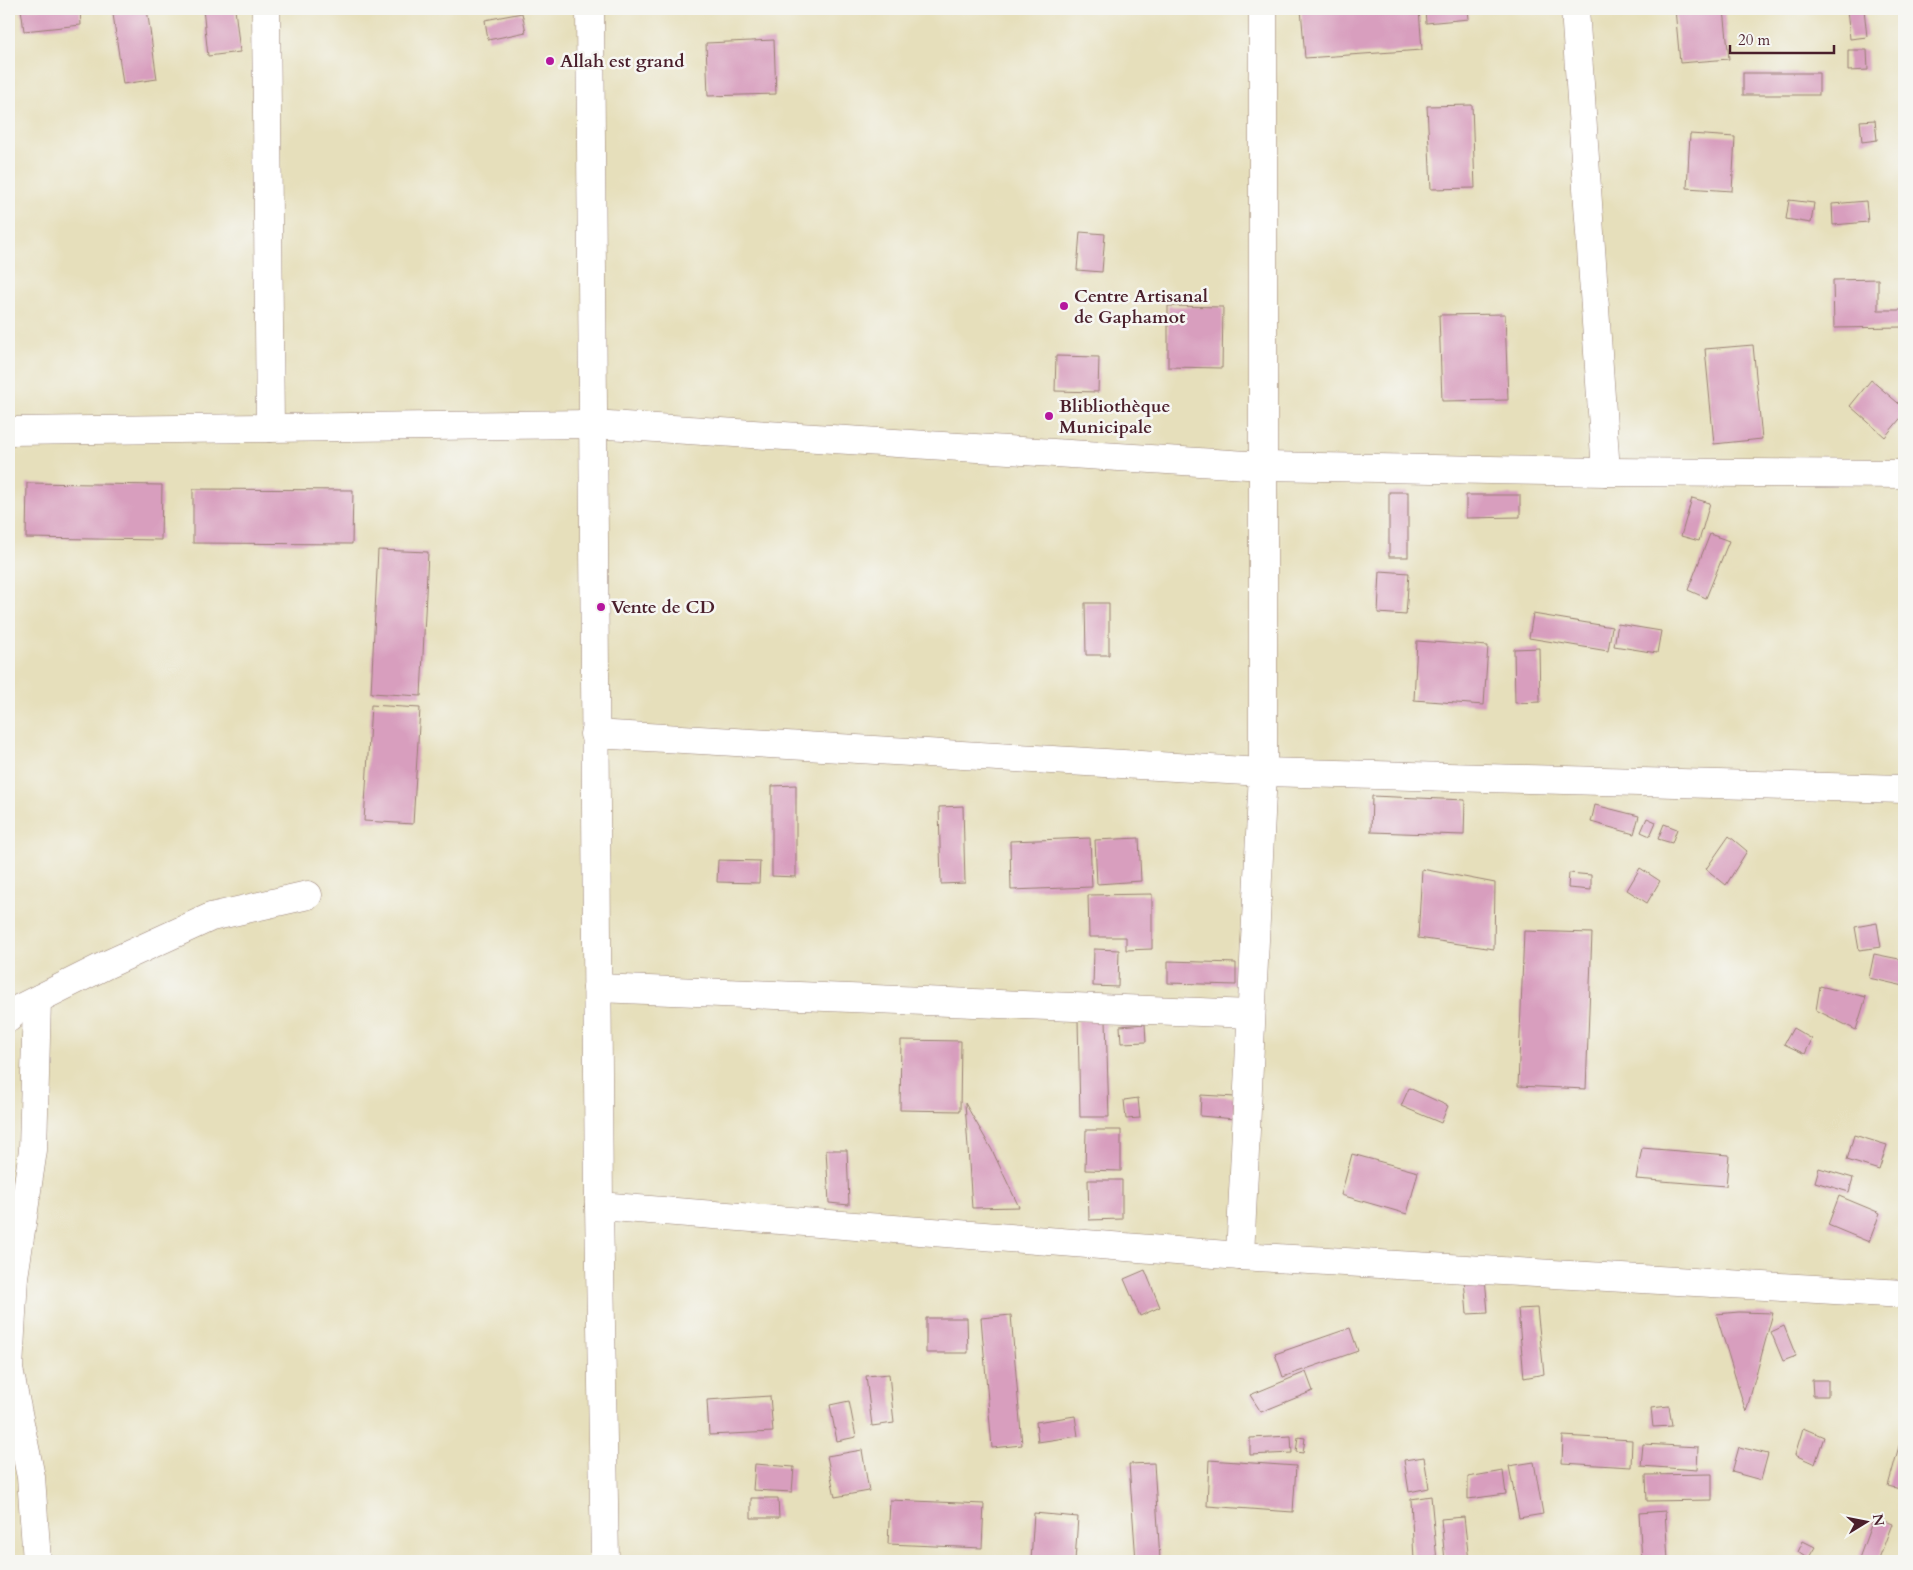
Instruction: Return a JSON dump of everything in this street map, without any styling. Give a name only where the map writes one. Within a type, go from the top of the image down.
[{"type":"street","points":[[266,9],[270,428]]},
{"type":"street","points":[[590,9],[594,734],[605,1561]]},
{"type":"street","points":[[1240,1256],[1263,772],[1263,9]]},
{"type":"street","points":[[1575,9],[1606,472]]},
{"type":"street","points":[[9,431],[592,424],[1263,466],[1606,472],[1904,474]]},
{"type":"street","points":[[594,734],[1263,772],[1904,789]]},
{"type":"street","points":[[9,1018],[12,1012],[106,965],[210,917],[308,895]]},
{"type":"street","points":[[597,988],[1251,1014]]},
{"type":"street","points":[[37,1000],[33,1150],[14,1278],[9,1369],[31,1477],[37,1561]]},
{"type":"street","points":[[599,1206],[1240,1256],[1904,1294]]},
{"type":"building","points":[[21,9],[80,9],[81,25],[24,31]]},
{"type":"building","points":[[147,9],[157,79],[123,84],[113,14]]},
{"type":"building","points":[[203,9],[235,9],[240,52],[208,56]]},
{"type":"building","points":[[1301,9],[1419,9],[1422,50],[1305,58]]},
{"type":"building","points":[[1425,9],[1468,9],[1469,19],[1426,23]]},
{"type":"building","points":[[1675,9],[1724,9],[1729,59],[1680,63]]},
{"type":"building","points":[[1847,9],[1864,9],[1867,37],[1850,39]]},
{"type":"building","points":[[522,13],[526,32],[488,40],[485,20]]},
{"type":"building","points":[[774,40],[776,94],[708,96],[706,43]]},
{"type":"building","points":[[1848,50],[1867,50],[1868,70],[1848,71]]},
{"type":"building","points":[[1743,73],[1819,73],[1819,95],[1743,95]]},
{"type":"building","points":[[1472,105],[1475,188],[1431,189],[1427,106]]},
{"type":"building","points":[[1875,120],[1877,140],[1862,142],[1860,121]]},
{"type":"building","points":[[1690,134],[1735,137],[1732,191],[1687,188]]},
{"type":"building","points":[[1789,200],[1814,203],[1811,223],[1786,219]]},
{"type":"building","points":[[1866,201],[1868,222],[1833,225],[1832,204]]},
{"type":"building","points":[[1080,232],[1105,234],[1102,272],[1077,270]]},
{"type":"building","points":[[1878,279],[1878,310],[1903,310],[1904,327],[1834,328],[1833,280]]},
{"type":"building","points":[[1168,306],[1223,307],[1222,368],[1168,367]]},
{"type":"building","points":[[1505,314],[1508,400],[1442,401],[1439,315]]},
{"type":"building","points":[[1753,345],[1762,439],[1714,444],[1705,349]]},
{"type":"building","points":[[1056,356],[1099,357],[1098,392],[1055,391]]},
{"type":"building","points":[[1871,380],[1904,408],[1904,414],[1885,437],[1850,406]]},
{"type":"building","points":[[27,483],[162,485],[161,540],[26,538]]},
{"type":"building","points":[[193,489],[353,490],[352,544],[193,543]]},
{"type":"building","points":[[1389,492],[1408,492],[1408,557],[1389,557]]},
{"type":"building","points":[[1466,495],[1520,495],[1520,517],[1466,518]]},
{"type":"building","points":[[1692,498],[1710,503],[1699,541],[1681,536]]},
{"type":"building","points":[[1710,534],[1729,541],[1706,598],[1688,590]]},
{"type":"building","points":[[378,550],[428,552],[421,696],[371,693]]},
{"type":"building","points":[[1380,571],[1409,573],[1406,615],[1378,613]]},
{"type":"building","points":[[1085,603],[1109,603],[1109,655],[1086,655]]},
{"type":"building","points":[[1533,614],[1612,627],[1608,651],[1529,638]]},
{"type":"building","points":[[1618,624],[1661,631],[1657,653],[1614,646]]},
{"type":"building","points":[[1417,641],[1488,646],[1484,705],[1414,700]]},
{"type":"building","points":[[1539,648],[1540,702],[1515,703],[1514,649]]},
{"type":"building","points":[[371,705],[420,708],[413,824],[364,821]]},
{"type":"building","points":[[796,785],[796,877],[772,876],[772,786]]},
{"type":"building","points":[[1372,796],[1465,800],[1464,835],[1371,832]]},
{"type":"building","points":[[1595,805],[1639,816],[1634,834],[1591,822]]},
{"type":"building","points":[[963,806],[965,883],[941,884],[939,807]]},
{"type":"building","points":[[1647,818],[1656,822],[1650,836],[1641,832]]},
{"type":"building","points":[[1664,824],[1677,829],[1672,843],[1658,839]]},
{"type":"building","points":[[1729,836],[1747,851],[1726,885],[1706,869]]},
{"type":"building","points":[[1090,838],[1092,887],[1011,890],[1010,841]]},
{"type":"building","points":[[1139,838],[1141,881],[1097,884],[1095,840]]},
{"type":"building","points":[[718,860],[760,861],[759,883],[717,882]]},
{"type":"building","points":[[1640,868],[1660,881],[1647,903],[1627,890]]},
{"type":"building","points":[[1422,869],[1495,883],[1494,949],[1418,938]]},
{"type":"building","points":[[1569,873],[1591,875],[1591,890],[1568,888]]},
{"type":"building","points":[[1152,894],[1152,949],[1126,950],[1126,937],[1089,937],[1088,895]]},
{"type":"building","points":[[1877,923],[1881,947],[1859,950],[1855,927]]},
{"type":"building","points":[[1524,931],[1592,933],[1586,1089],[1518,1086]]},
{"type":"building","points":[[1094,949],[1119,950],[1118,987],[1093,986]]},
{"type":"building","points":[[1874,954],[1904,960],[1904,986],[1869,978]]},
{"type":"building","points":[[1168,961],[1236,963],[1236,985],[1168,983]]},
{"type":"building","points":[[1820,986],[1866,997],[1856,1030],[1816,1010]]},
{"type":"building","points":[[1078,1020],[1106,1021],[1109,1117],[1080,1117]]},
{"type":"building","points":[[1145,1024],[1146,1042],[1121,1043],[1120,1026]]},
{"type":"building","points":[[1793,1028],[1812,1039],[1805,1054],[1784,1044]]},
{"type":"building","points":[[901,1040],[961,1041],[960,1111],[900,1110]]},
{"type":"building","points":[[1409,1088],[1448,1106],[1441,1123],[1401,1106]]},
{"type":"building","points":[[1201,1095],[1235,1097],[1235,1119],[1200,1116]]},
{"type":"building","points":[[1138,1098],[1140,1118],[1126,1119],[1124,1100]]},
{"type":"building","points":[[965,1103],[992,1150],[1019,1207],[972,1208]]},
{"type":"building","points":[[1086,1130],[1121,1130],[1121,1171],[1085,1170]]},
{"type":"building","points":[[1854,1135],[1887,1145],[1879,1170],[1847,1160]]},
{"type":"building","points":[[1642,1148],[1729,1155],[1726,1186],[1636,1179]]},
{"type":"building","points":[[826,1150],[847,1150],[849,1205],[829,1203]]},
{"type":"building","points":[[1352,1154],[1418,1172],[1407,1214],[1341,1195]]},
{"type":"building","points":[[1819,1168],[1853,1178],[1849,1192],[1815,1182]]},
{"type":"building","points":[[1088,1180],[1122,1180],[1122,1219],[1089,1220]]},
{"type":"building","points":[[1839,1196],[1880,1213],[1869,1242],[1828,1225]]},
{"type":"building","points":[[1145,1270],[1160,1307],[1140,1316],[1124,1279]]},
{"type":"building","points":[[1485,1277],[1488,1313],[1467,1314],[1464,1279]]},
{"type":"building","points":[[1537,1308],[1544,1374],[1524,1378],[1518,1309]]},
{"type":"building","points":[[1739,1312],[1773,1313],[1746,1412],[1716,1314]]},
{"type":"building","points":[[1011,1315],[1022,1445],[992,1448],[981,1318]]},
{"type":"building","points":[[926,1318],[967,1318],[968,1353],[926,1353]]},
{"type":"building","points":[[1784,1326],[1796,1356],[1783,1361],[1771,1332]]},
{"type":"building","points":[[1350,1328],[1358,1351],[1283,1377],[1275,1354]]},
{"type":"building","points":[[1306,1372],[1313,1391],[1261,1412],[1250,1395]]},
{"type":"building","points":[[889,1374],[894,1423],[872,1426],[866,1376]]},
{"type":"building","points":[[1812,1380],[1828,1380],[1828,1396],[1813,1396]]},
{"type":"building","points":[[770,1396],[773,1432],[709,1435],[707,1400]]},
{"type":"building","points":[[849,1401],[856,1437],[837,1441],[830,1405]]},
{"type":"building","points":[[1669,1406],[1672,1426],[1653,1427],[1651,1408]]},
{"type":"building","points":[[1075,1416],[1078,1436],[1038,1442],[1036,1422]]},
{"type":"building","points":[[1803,1428],[1824,1437],[1815,1464],[1795,1455]]},
{"type":"building","points":[[1904,1428],[1904,1490],[1888,1486]]},
{"type":"building","points":[[1291,1436],[1292,1453],[1250,1455],[1250,1438]]},
{"type":"building","points":[[1563,1436],[1632,1440],[1631,1467],[1562,1463]]},
{"type":"building","points":[[1298,1437],[1305,1438],[1303,1453],[1296,1452]]},
{"type":"building","points":[[1643,1444],[1698,1447],[1697,1470],[1641,1466]]},
{"type":"building","points":[[1739,1447],[1768,1454],[1761,1480],[1732,1472]]},
{"type":"building","points":[[862,1450],[869,1491],[835,1497],[827,1456]]},
{"type":"building","points":[[1424,1457],[1429,1488],[1409,1492],[1404,1460]]},
{"type":"building","points":[[1209,1460],[1296,1466],[1293,1512],[1207,1506]]},
{"type":"building","points":[[1534,1462],[1543,1514],[1519,1518],[1509,1466]]},
{"type":"building","points":[[1154,1463],[1160,1560],[1136,1561],[1129,1464]]},
{"type":"building","points":[[755,1464],[794,1467],[792,1492],[753,1490]]},
{"type":"building","points":[[1503,1471],[1506,1494],[1468,1499],[1468,1477]]},
{"type":"building","points":[[1712,1474],[1712,1500],[1647,1501],[1646,1475]]},
{"type":"building","points":[[1431,1496],[1437,1561],[1414,1561],[1411,1499]]},
{"type":"building","points":[[751,1498],[778,1498],[779,1518],[751,1518]]},
{"type":"building","points":[[890,1500],[984,1504],[982,1548],[888,1544]]},
{"type":"building","points":[[1665,1511],[1668,1561],[1642,1561],[1639,1513]]},
{"type":"building","points":[[1034,1513],[1078,1517],[1075,1561],[1031,1561]]},
{"type":"building","points":[[1464,1517],[1469,1561],[1445,1561],[1441,1519]]},
{"type":"building","points":[[1874,1517],[1892,1524],[1878,1561],[1858,1561]]},
{"type":"building","points":[[1803,1541],[1815,1547],[1808,1559],[1798,1552]]},
{"type":"place","name":"Allah est grand","points":[[550,61]]},
{"type":"place","name":"Centre Artisanal de Gaphamot","points":[[1064,306]]},
{"type":"place","name":"Blibliothèque Municipale","points":[[1049,416]]},
{"type":"place","name":"Vente de CD","points":[[601,607]]}]
